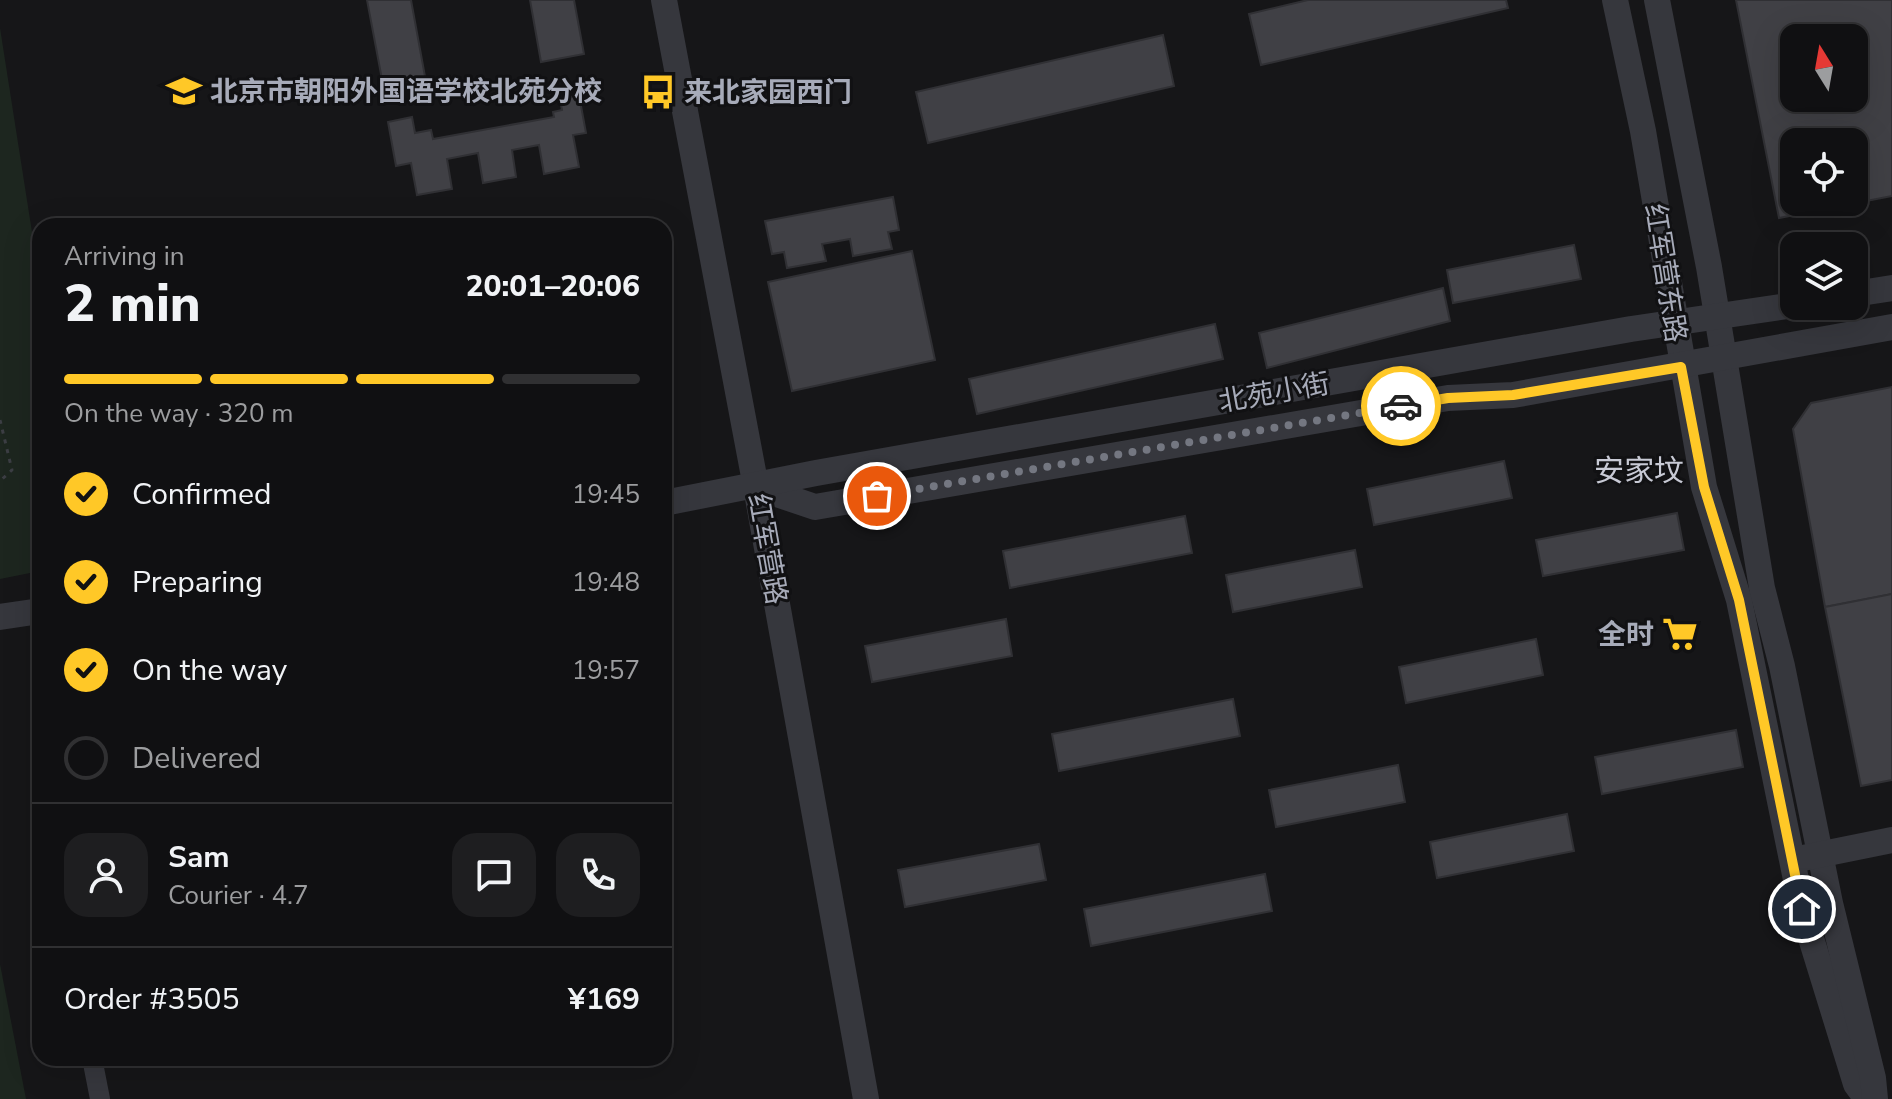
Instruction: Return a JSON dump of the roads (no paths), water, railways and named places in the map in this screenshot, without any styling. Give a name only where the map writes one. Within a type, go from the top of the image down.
[{"type":"street","name":"红军营路","points":[[664,0],[756,487],[866,1099]]},
{"type":"street","name":"红军营东路","points":[[1615,0],[1643,131],[1681,367],[1704,487],[1739,600],[1802,909],[1856,1084],[1867,1099]]},
{"type":"street","name":"红军营东路","points":[[1657,0],[1762,588],[1873,1078],[1875,1099]]},
{"type":"street","points":[[1868,292],[1892,288]]},
{"type":"street","name":"北苑小街","points":[[672,502],[831,470],[1674,323],[1780,307]]},
{"type":"street","name":"北苑小街","points":[[756,487],[815,507],[1448,398],[1513,395],[1723,360],[1892,327]]},
{"type":"street","points":[[0,617],[32,612]]},
{"type":"street","points":[[1792,860],[1892,840]]},
{"type":"street","points":[[94,1066],[100,1099]]},
{"type":"place","name":"北京市朝阳外国语学校北苑分校","points":[[184,91]]},
{"type":"place","name":"来北家园西门","points":[[658,92]]},
{"type":"place","name":"全时","points":[[1680,634]]},
{"type":"district","name":"安家坟","points":[[1639,471]]}]
